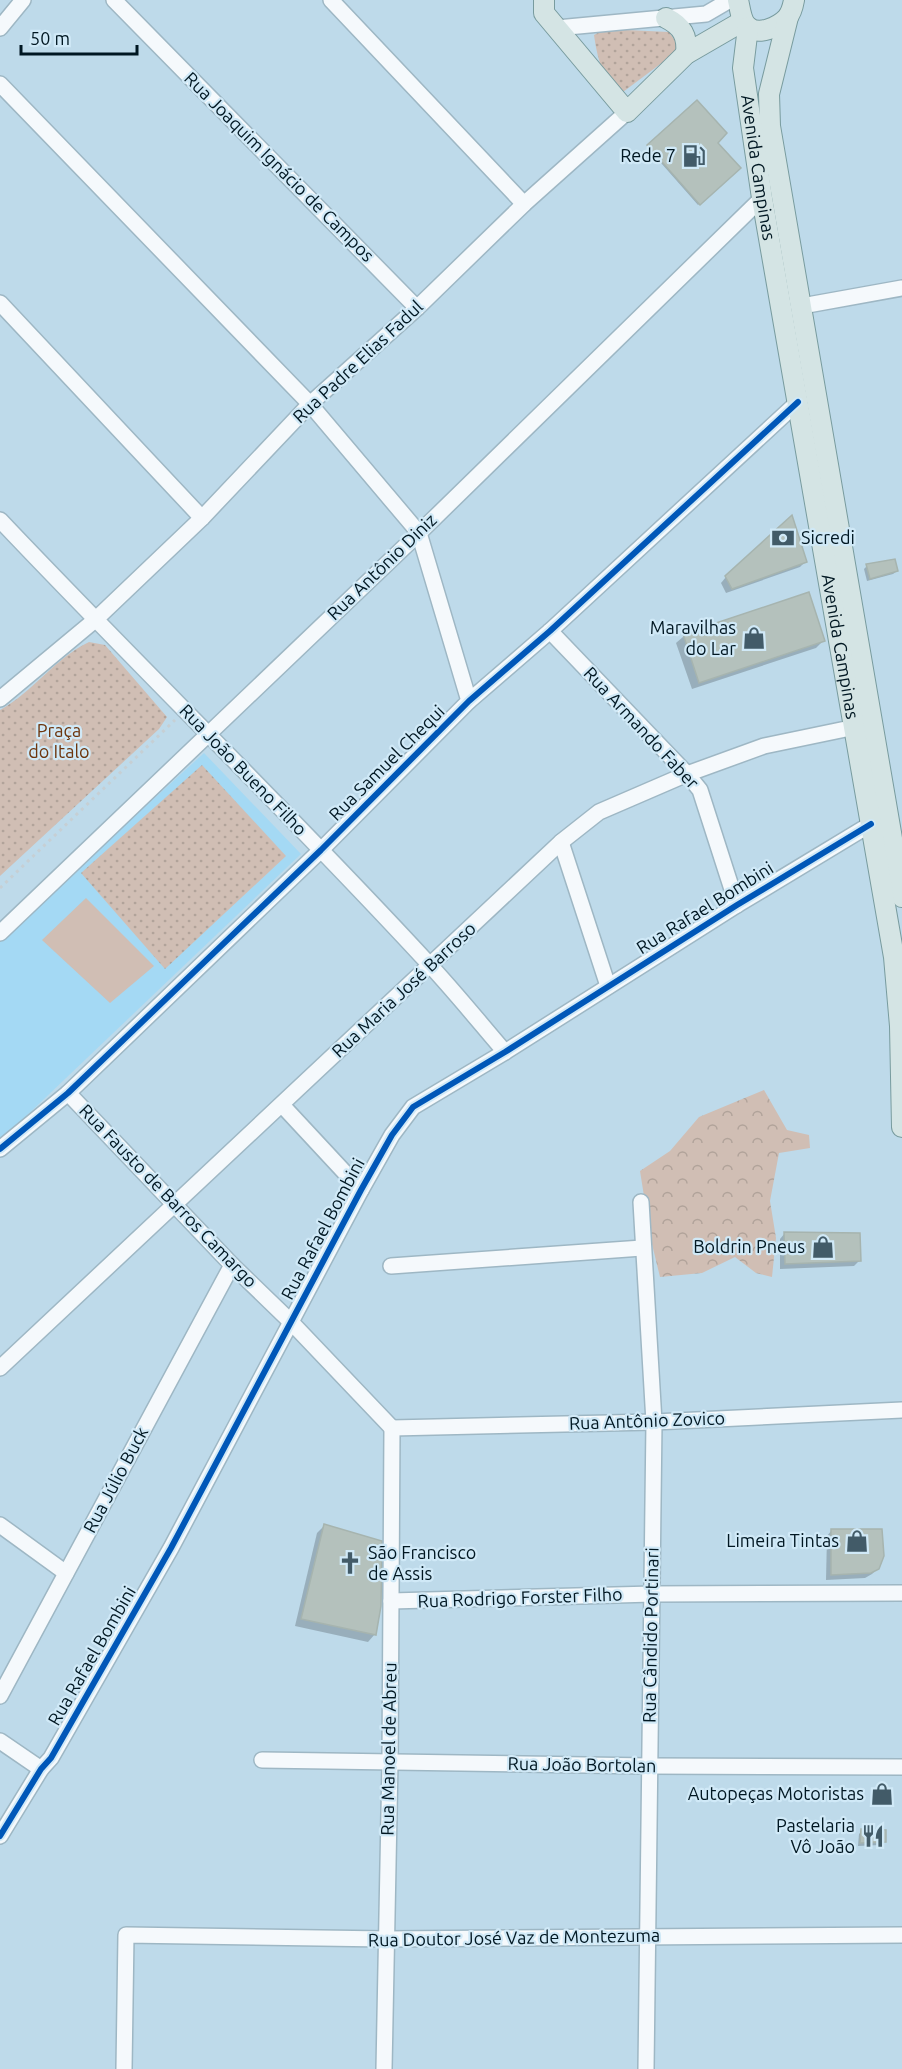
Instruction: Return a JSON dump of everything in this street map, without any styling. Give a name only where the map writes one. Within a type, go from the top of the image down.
[{"type":"main road","points":[[738,0],[746,24],[760,30],[778,25],[791,9]]},
{"type":"main road","name":"Avenida Campinas","points":[[791,9],[769,94],[770,115],[902,897]]},
{"type":"main road","points":[[544,10],[627,112],[686,54],[746,24]]},
{"type":"main road","points":[[666,18],[678,24],[683,31],[687,42],[686,54]]},
{"type":"main road","name":"Avenida Campinas","points":[[746,24],[743,68],[762,198],[895,969],[900,1026],[902,1128]]},
{"type":"street","points":[[0,28],[23,0]]},
{"type":"street","name":"Rua Joaquim Ignácio de Campos","points":[[114,0],[417,308]]},
{"type":"street","points":[[331,0],[524,204]]},
{"type":"street","points":[[544,10],[666,18],[706,14],[730,0]]},
{"type":"street","points":[[0,84],[310,404],[419,533],[469,701]]},
{"type":"street","name":"Rua Padre Elias Fadul","points":[[0,699],[95,620],[202,518],[310,404],[417,308],[524,204],[627,112]]},
{"type":"street","name":"Rua Antônio Diniz","points":[[0,933],[419,533],[762,198]]},
{"type":"street","points":[[802,306],[902,288]]},
{"type":"street","points":[[0,303],[202,518]]},
{"type":"street","name":"Rua Samuel Chequi","points":[[0,1149],[68,1094],[321,850],[469,701],[550,631],[798,402]]},
{"type":"street","name":"Rua João Bueno Filho","points":[[0,520],[321,850],[429,965],[505,1052]]},
{"type":"street","name":"Rua Armando Faber","points":[[550,631],[700,790],[737,905]]},
{"type":"street","name":"Rua Maria José Barroso","points":[[0,1368],[561,842],[600,812],[687,774],[764,746],[873,724]]},
{"type":"street","name":"Rua Rafael Bombini","points":[[0,1836],[40,1769],[51,1758],[171,1548],[361,1190],[392,1135],[413,1107],[870,824]]},
{"type":"street","points":[[561,842],[608,986]]},
{"type":"street","name":"Rua Fausto de Barros Camargo","points":[[68,1094],[392,1428]]},
{"type":"street","points":[[282,1105],[361,1190]]},
{"type":"street","name":"Rua Cândido Portinari","points":[[641,1202],[654,1422],[646,2069]]},
{"type":"street","points":[[391,1266],[642,1248]]},
{"type":"street","name":"Rua Júlio Buck","points":[[0,1696],[232,1265]]},
{"type":"street","name":"Rua Antônio Zovico","points":[[392,1428],[654,1422],[902,1410]]},
{"type":"street","name":"Rua Manoel de Abreu","points":[[384,2069],[390,1762],[392,1428]]},
{"type":"street","points":[[0,1525],[66,1573]]},
{"type":"street","name":"Rua Rodrigo Forster Filho","points":[[391,1601],[653,1594],[902,1593]]},
{"type":"street","points":[[0,1741],[40,1769]]},
{"type":"street","name":"Rua João Bortolan","points":[[262,1760],[902,1767]]},
{"type":"street","name":"Rua Doutor José Vaz de Montezuma","points":[[124,2069],[126,1935],[386,1940],[902,1935]]},
{"type":"path","points":[[0,888],[185,710]]},
{"type":"shaded area","points":[[204,753],[301,854],[0,1141],[0,939]]},
{"type":"green space","points":[[605,29],[669,32],[677,43],[675,53],[623,92],[610,82],[599,60],[594,35]]},
{"type":"green space","name":"Praça do Italo","points":[[89,642],[105,645],[167,717],[159,729],[0,876],[0,710],[12,703],[65,657]]},
{"type":"green space","points":[[202,765],[286,856],[165,969],[81,873]]},
{"type":"green space","points":[[86,898],[154,966],[110,1003],[42,940]]},
{"type":"green space","points":[[764,1090],[787,1130],[809,1135],[810,1148],[779,1153],[770,1201],[776,1238],[772,1277],[756,1273],[735,1257],[702,1273],[660,1277],[651,1240],[640,1171],[670,1151],[699,1117]]},
{"type":"building","name":"Rede 7","points":[[697,100],[727,133],[718,143],[741,168],[700,205],[647,145]]},
{"type":"building","name":"Sicredi","points":[[792,515],[807,562],[732,589],[725,576]]},
{"type":"building","points":[[895,559],[898,571],[870,579],[866,564]]},
{"type":"building","name":"Maravilhas do Lar","points":[[809,592],[825,641],[699,683],[683,634]]},
{"type":"building","name":"Boldrin Pneus","points":[[784,1232],[860,1233],[861,1261],[785,1264]]},
{"type":"building","name":"São Francisco de Assis","points":[[324,1524],[382,1541],[381,1606],[376,1635],[301,1619]]},
{"type":"building","name":"Limeira Tintas","points":[[831,1529],[882,1529],[884,1556],[879,1569],[871,1573],[831,1575]]},
{"type":"building","name":"Pastelaria Vô João","points":[[861,1829],[886,1830],[886,1842],[860,1843]]},
{"type":"cycle path","points":[[0,1149],[68,1093],[321,850],[469,701],[550,631],[798,402]]},
{"type":"cycle path","points":[[0,1836],[41,1769],[51,1758],[171,1548],[361,1190],[392,1135],[413,1107],[871,824]]},
{"type":"place","name":"Rede 7","points":[[694,156]]},
{"type":"place","name":"Sicredi","points":[[783,538]]},
{"type":"place","name":"Maravilhas do Lar","points":[[754,638]]},
{"type":"place","name":"Boldrin Pneus","points":[[823,1247]]},
{"type":"place","name":"Limeira Tintas","points":[[857,1541]]},
{"type":"place","name":"São Francisco de Assis","points":[[350,1563]]},
{"type":"place","name":"Autopeças Motoristas","points":[[882,1794]]},
{"type":"place","name":"Pastelaria Vô João","points":[[873,1836]]}]
